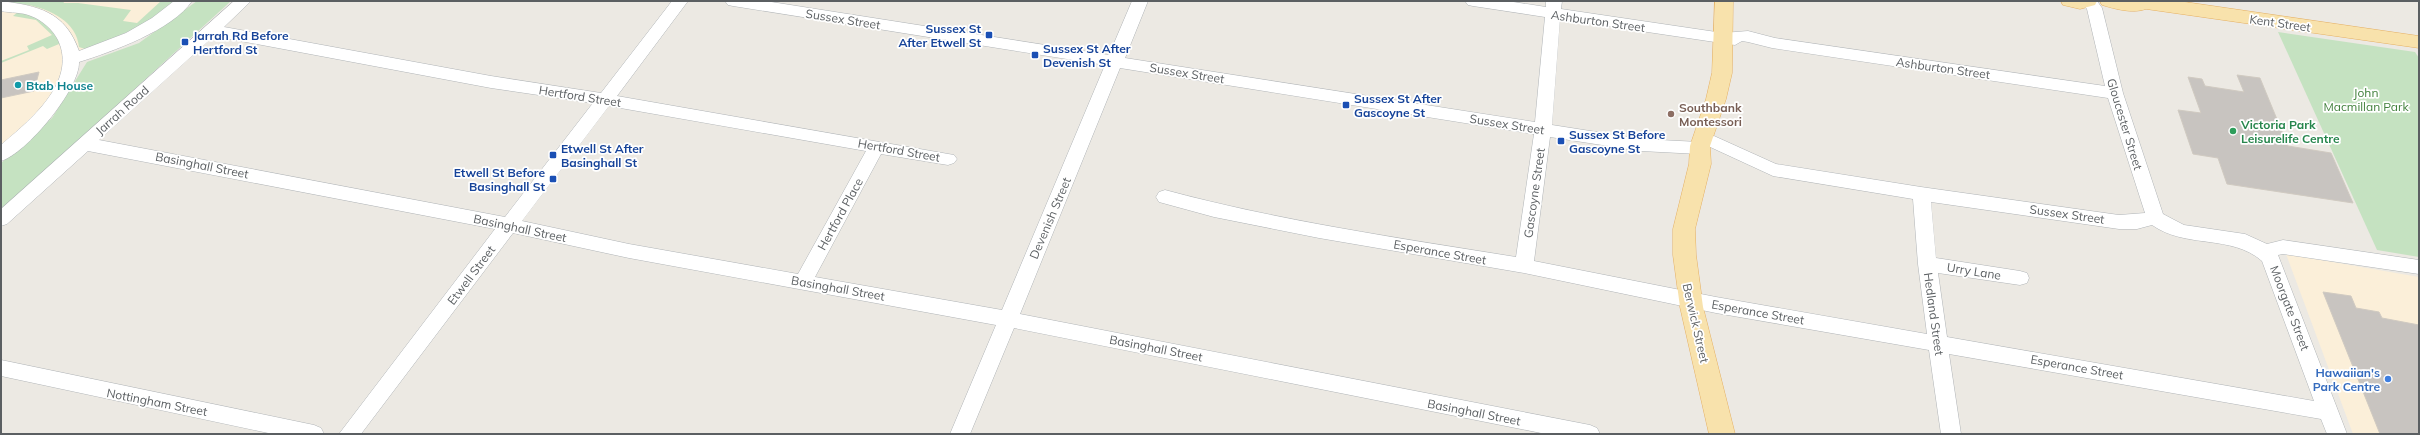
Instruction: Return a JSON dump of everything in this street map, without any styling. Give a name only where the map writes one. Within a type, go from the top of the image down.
[{"type":"main road","name":"Berwick Street","points":[[1724,1],[1734,38]]},
{"type":"main road","name":"Berwick Street","points":[[1722,434],[1716,401],[1688,299],[1685,277],[1684,229],[1686,213],[1704,151],[1730,99],[1737,1]]},
{"type":"main road","name":"Kent Street","points":[[2109,1],[2138,4],[2138,2],[2419,42]]},
{"type":"street","points":[[72,59],[110,48],[136,35],[169,15],[184,1]]},
{"type":"street","name":"Jarrah Road","points":[[1,219],[243,1]]},
{"type":"street","name":"Etwell Street","points":[[349,434],[680,1]]},
{"type":"street","name":"Sussex Street","points":[[733,1],[1543,130],[1641,145],[1741,156],[1773,170],[1921,194],[2118,222],[2137,222],[2155,218]]},
{"type":"street","name":"Devenish Street","points":[[960,434],[1140,1]]},
{"type":"street","name":"Ashburton Street","points":[[1473,1],[1554,8],[1734,38],[2115,93]]},
{"type":"street","name":"Gloucester Street","points":[[2079,1],[2081,8],[2098,29],[2115,93],[2155,218]]},
{"type":"street","points":[[1,6],[37,12],[57,26],[71,44],[72,59],[70,71],[57,99],[41,119],[1,155]]},
{"type":"street","name":"Gascoyne Street","points":[[1524,266],[1543,130],[1554,8]]},
{"type":"street","name":"Hertford Street","points":[[212,30],[491,82],[606,99],[948,159]]},
{"type":"street","name":"Basinghall Street","points":[[85,144],[509,225],[629,251],[1008,319],[1590,434]]},
{"type":"street","name":"Hertford Place","points":[[803,282],[877,146]]},
{"type":"street","name":"Hedland Street","points":[[1921,194],[1927,264],[1951,434]]},
{"type":"street","name":"Esperance Street","points":[[1165,197],[1214,210],[1319,231],[1524,266],[1688,299],[2329,412]]},
{"type":"street","points":[[2155,218],[2173,230],[2248,242],[2265,251],[2283,247],[2419,267]]},
{"type":"street","name":"Moorgate Street","points":[[2265,251],[2274,264],[2337,434]]},
{"type":"street","name":"Urry Lane","points":[[1927,264],[2020,278]]},
{"type":"street","name":"Nottingham Street","points":[[1,368],[131,398],[227,415],[314,434]]},
{"type":"shaded area","points":[[1,1],[175,1],[161,13],[63,61],[61,73],[49,99],[37,114],[1,147]]},
{"type":"shaded area","name":"Hawaiian's Park Centre","points":[[2286,254],[2419,277],[2419,434],[2353,434]]},
{"type":"green space","points":[[8,1],[63,1],[64,3],[78,3],[131,10],[123,21],[137,23],[161,1],[180,1],[158,18],[88,50],[79,47],[73,30],[61,18],[53,13],[36,7]]},
{"type":"green space","points":[[197,1],[231,1],[1,211],[1,163],[52,118],[87,62],[139,43]]},
{"type":"green space","points":[[18,12],[39,17],[62,40],[59,44],[47,49],[43,46],[1,63],[1,61],[29,50],[27,46],[52,35],[36,20],[13,16]]},
{"type":"green space","name":"John Macmillan Park","points":[[2278,32],[2415,52],[2419,58],[2419,257],[2377,250]]},
{"type":"building","name":"Btab House","points":[[39,72],[34,91],[1,98],[1,80]]},
{"type":"building","name":"Victoria Park Leisurelife Centre","points":[[2237,75],[2260,78],[2288,146],[2331,153],[2353,203],[2227,184],[2218,158],[2193,154],[2178,110],[2201,113],[2188,77],[2202,79],[2205,86],[2244,92]]},
{"type":"building","name":"Hawaiian's Park Centre","points":[[2323,292],[2351,296],[2356,308],[2379,312],[2382,318],[2419,325],[2419,434],[2380,434]]},
{"type":"place","name":"Sussex St After Etwell St","points":[[989,35]]},
{"type":"place","name":"Jarrah Rd Before Hertford St","points":[[185,42]]},
{"type":"place","name":"Sussex St After Devenish St","points":[[1035,55]]},
{"type":"place","name":"Btab House","points":[[18,85]]},
{"type":"place","name":"Sussex St After Gascoyne St","points":[[1346,105]]},
{"type":"place","name":"Southbank Montessori","points":[[1671,114]]},
{"type":"place","name":"Victoria Park Leisurelife Centre","points":[[2233,131]]},
{"type":"place","name":"Sussex St Before Gascoyne St","points":[[1561,141]]},
{"type":"place","name":"Etwell St After Basinghall St","points":[[553,155]]},
{"type":"place","name":"Etwell St Before Basinghall St","points":[[553,179]]},
{"type":"place","name":"Hawaiian's Park Centre","points":[[2388,379]]}]
